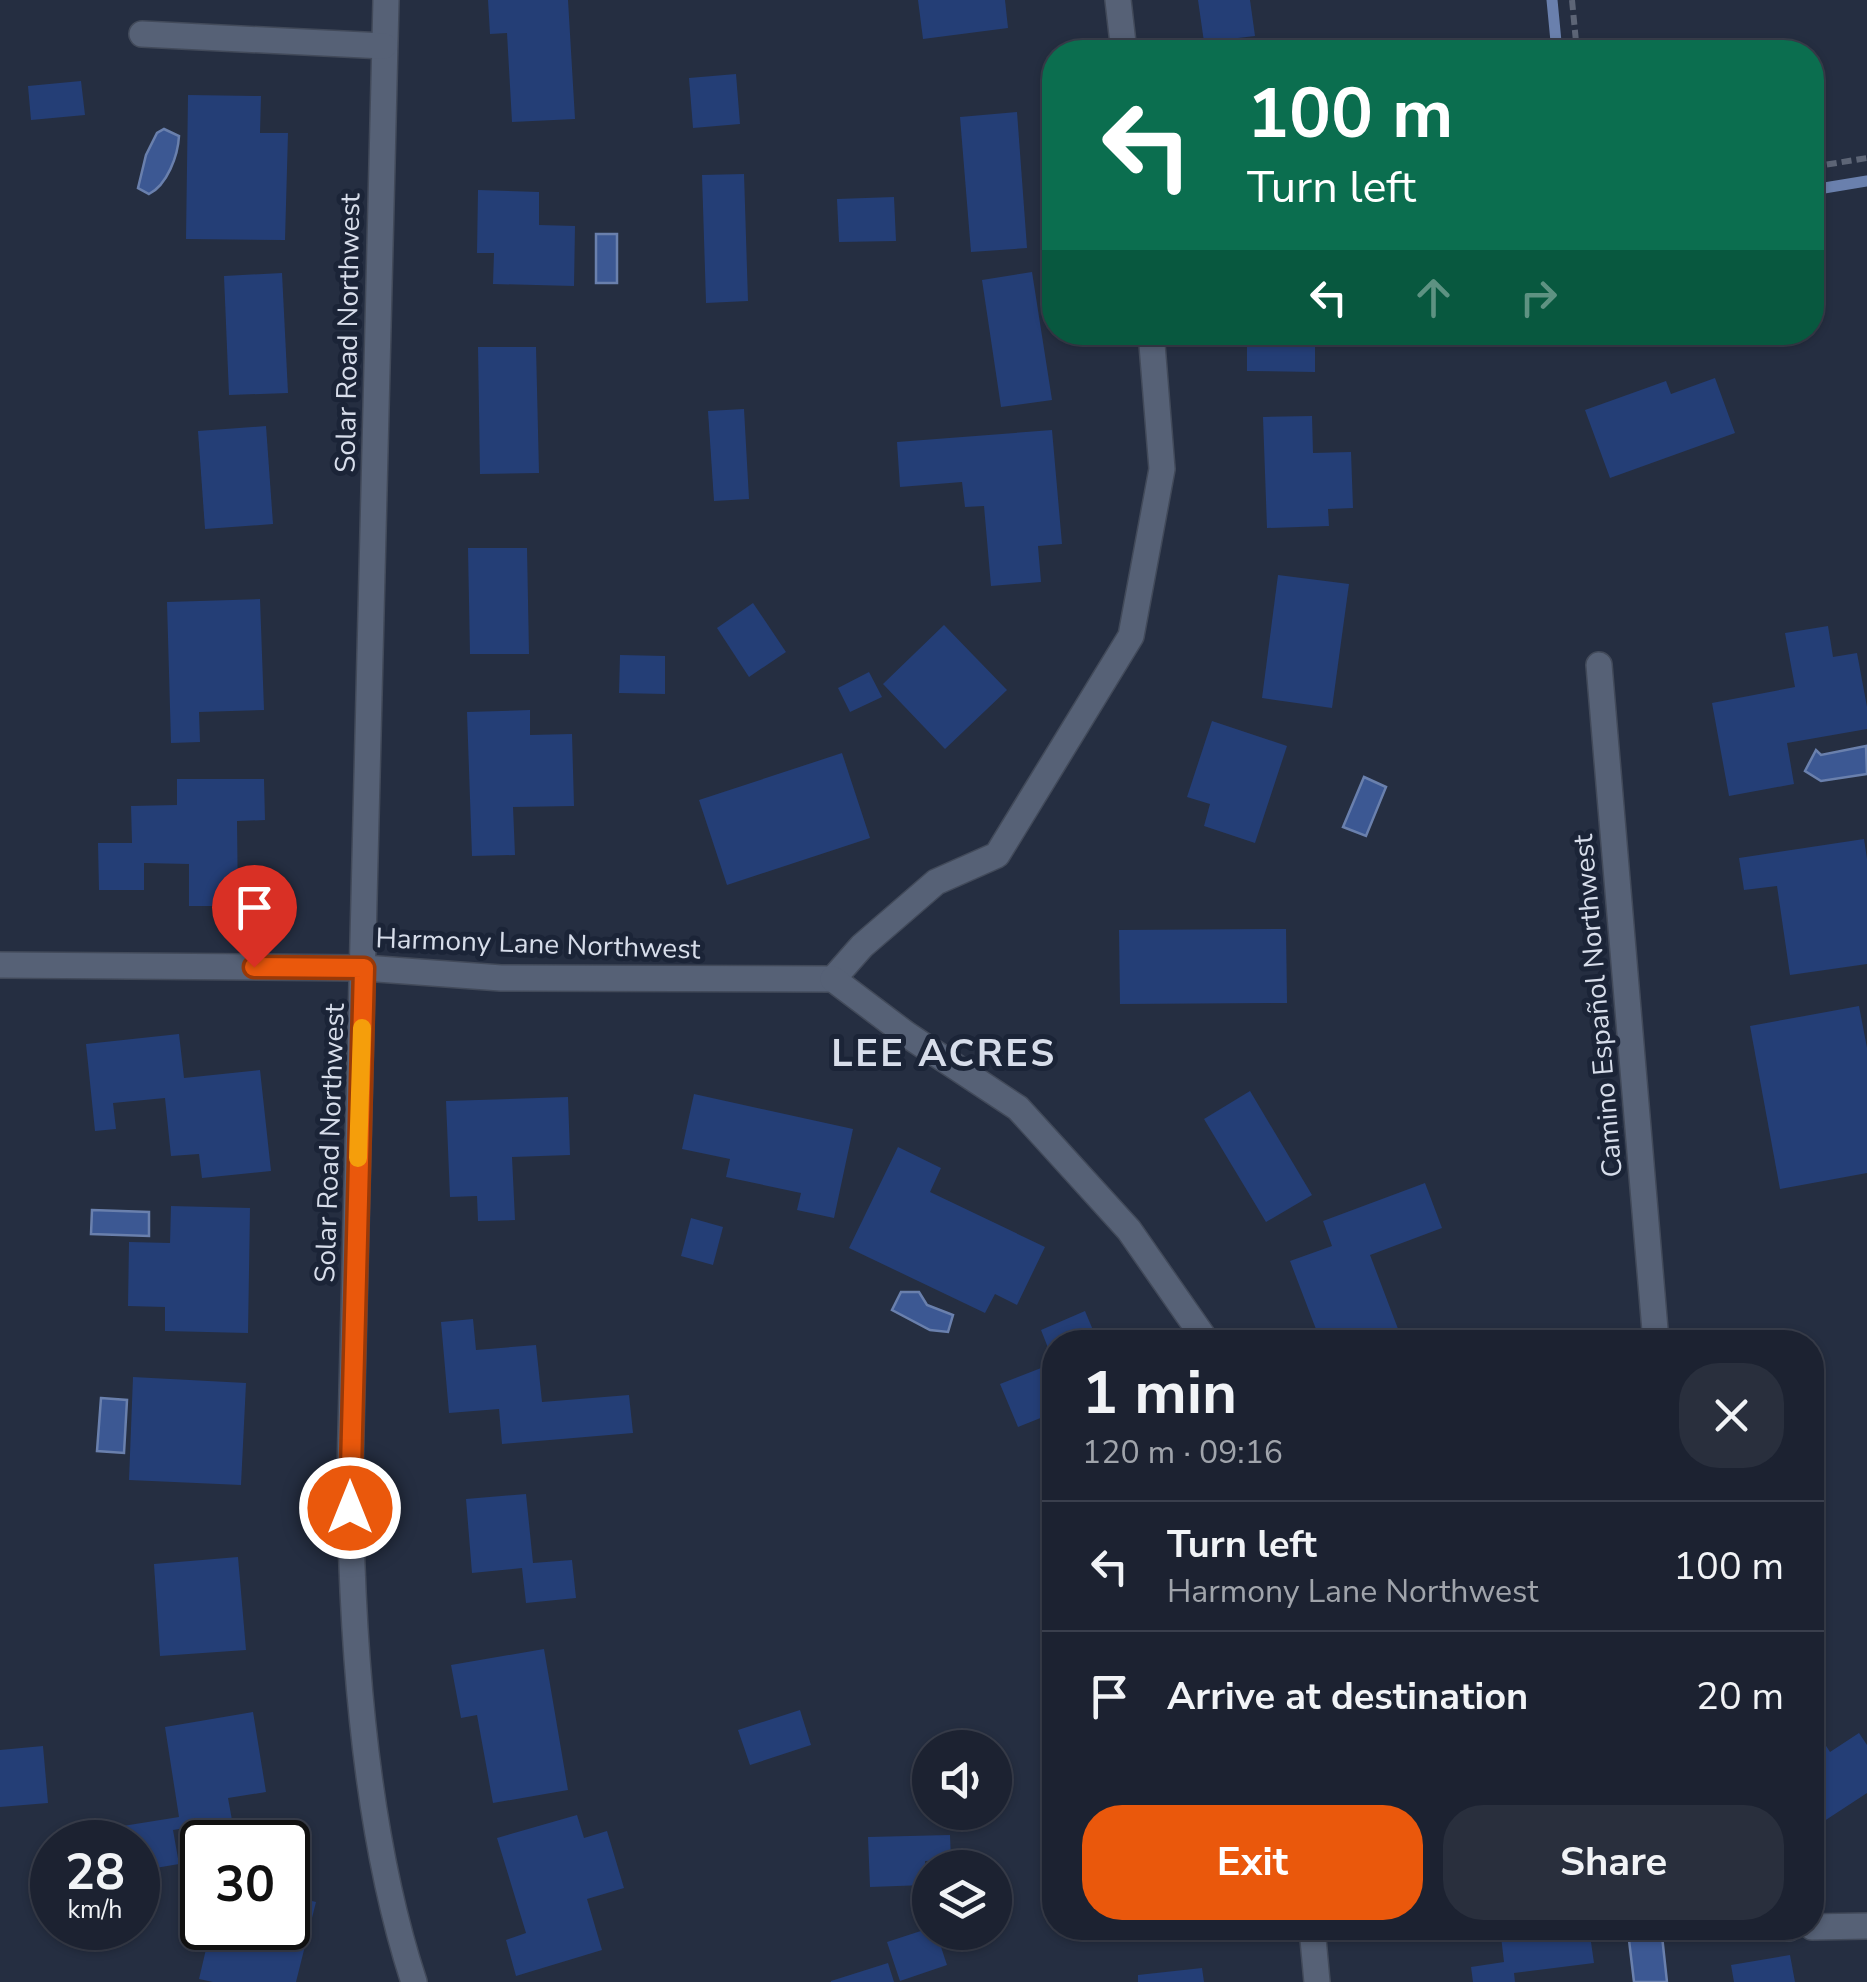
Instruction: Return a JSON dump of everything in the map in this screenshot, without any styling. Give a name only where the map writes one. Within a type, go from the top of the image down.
[{"type":"street","name":"Solar Road Northwest","points":[[386,0],[350,1472],[351,1580],[363,1716],[382,1850],[414,1982]]},
{"type":"street","points":[[1118,0],[1123,40]]},
{"type":"street","points":[[142,34],[384,46]]},
{"type":"street","points":[[1152,345],[1162,469],[1131,636],[997,854],[936,882],[862,946],[833,979],[906,1034],[1018,1108],[1129,1230],[1199,1330]]},
{"type":"street","name":"Camino Español Northwest","points":[[1599,666],[1655,1330]]},
{"type":"street","name":"Harmony Lane Northwest","points":[[0,965],[364,968],[501,978],[833,979]]},
{"type":"street","points":[[1824,1927],[1867,1926]]},
{"type":"street","points":[[1313,1940],[1317,1982]]},
{"type":"path","points":[[1572,0],[1576,40]]},
{"type":"path","points":[[1824,165],[1867,158]]},
{"type":"water","points":[[164,129],[179,136],[176,152],[166,177],[149,194],[138,188],[146,155],[157,133]]},
{"type":"water","points":[[596,234],[617,234],[617,283],[596,283]]},
{"type":"water","points":[[1866,746],[1867,774],[1821,781],[1805,771],[1816,750],[1821,755]]},
{"type":"water","points":[[1364,777],[1386,787],[1366,836],[1343,827]]},
{"type":"water","points":[[92,1210],[149,1212],[149,1236],[91,1234]]},
{"type":"water","points":[[901,1292],[919,1292],[927,1305],[953,1315],[948,1332],[930,1330],[892,1310]]},
{"type":"water","points":[[101,1398],[127,1400],[124,1453],[97,1451]]},
{"type":"water","points":[[1629,1940],[1662,1940],[1667,1982],[1634,1982]]},
{"type":"building","points":[[488,0],[568,0],[575,119],[512,122],[507,33],[490,34]]},
{"type":"building","points":[[918,0],[1005,0],[1008,28],[923,39]]},
{"type":"building","points":[[1198,0],[1250,0],[1255,36],[1204,40]]},
{"type":"building","points":[[736,74],[740,124],[693,128],[689,78]]},
{"type":"building","points":[[81,81],[85,115],[31,120],[28,86]]},
{"type":"building","points":[[188,95],[261,96],[260,133],[288,133],[285,240],[186,239]]},
{"type":"building","points":[[1017,112],[1027,248],[971,252],[960,117]]},
{"type":"building","points":[[744,174],[748,301],[706,303],[702,175]]},
{"type":"building","points":[[478,190],[539,192],[539,225],[575,226],[574,286],[493,284],[494,253],[477,253]]},
{"type":"building","points":[[894,197],[896,241],[839,242],[837,199]]},
{"type":"building","points":[[1032,272],[1052,400],[1001,407],[982,280]]},
{"type":"building","points":[[282,273],[288,393],[229,395],[224,276]]},
{"type":"building","points":[[1247,345],[1315,345],[1315,372],[1247,371]]},
{"type":"building","points":[[478,347],[536,347],[539,473],[480,474]]},
{"type":"building","points":[[1715,378],[1735,433],[1610,478],[1585,410],[1666,381],[1671,394]]},
{"type":"building","points":[[744,409],[749,499],[714,501],[708,411]]},
{"type":"building","points":[[1312,416],[1313,453],[1351,452],[1353,508],[1328,509],[1329,526],[1267,528],[1263,417]]},
{"type":"building","points":[[266,426],[273,524],[205,529],[198,431]]},
{"type":"building","points":[[1052,430],[1062,544],[1038,546],[1041,582],[991,586],[984,506],[965,507],[962,482],[900,487],[897,442]]},
{"type":"building","points":[[468,548],[527,548],[529,654],[470,654]]},
{"type":"building","points":[[1278,575],[1349,584],[1332,708],[1262,698]]},
{"type":"building","points":[[260,599],[264,710],[199,712],[200,742],[171,743],[167,602]]},
{"type":"building","points":[[753,603],[786,652],[749,677],[717,628]]},
{"type":"building","points":[[944,625],[1007,690],[945,749],[883,684]]},
{"type":"building","points":[[1828,626],[1833,657],[1857,653],[1867,729],[1787,743],[1794,784],[1729,796],[1712,703],[1795,687],[1785,633]]},
{"type":"building","points":[[620,655],[665,656],[665,694],[619,693]]},
{"type":"building","points":[[869,672],[882,697],[850,712],[838,688]]},
{"type":"building","points":[[530,710],[530,735],[572,734],[574,806],[513,807],[515,855],[472,856],[467,712]]},
{"type":"building","points":[[1212,721],[1287,746],[1255,843],[1204,826],[1210,804],[1187,797]]},
{"type":"building","points":[[842,753],[870,838],[727,885],[699,800]]},
{"type":"building","points":[[177,779],[264,779],[265,820],[237,821],[238,906],[189,906],[189,864],[144,863],[144,890],[99,890],[98,843],[132,843],[131,806],[177,805]]},
{"type":"building","points":[[1864,839],[1867,964],[1790,975],[1777,886],[1744,890],[1739,858]]},
{"type":"building","points":[[1286,929],[1287,1003],[1120,1004],[1119,930]]},
{"type":"building","points":[[1859,1006],[1867,1048],[1867,1173],[1780,1189],[1750,1026]]},
{"type":"building","points":[[179,1034],[184,1078],[260,1070],[271,1171],[202,1178],[199,1154],[171,1156],[165,1098],[113,1103],[116,1129],[95,1131],[86,1044]]},
{"type":"building","points":[[1250,1091],[1312,1195],[1266,1222],[1204,1119]]},
{"type":"building","points":[[694,1094],[853,1129],[834,1218],[797,1210],[801,1193],[726,1177],[730,1159],[682,1149]]},
{"type":"building","points":[[568,1097],[570,1155],[512,1157],[515,1220],[478,1221],[477,1196],[450,1197],[446,1101]]},
{"type":"building","points":[[898,1147],[941,1168],[930,1192],[1045,1247],[1017,1305],[995,1294],[985,1313],[849,1248]]},
{"type":"building","points":[[1425,1183],[1442,1228],[1370,1255],[1398,1330],[1316,1330],[1290,1261],[1332,1246],[1323,1221]]},
{"type":"building","points":[[171,1206],[250,1208],[248,1333],[165,1331],[165,1307],[128,1306],[129,1242],[170,1243]]},
{"type":"building","points":[[691,1218],[723,1227],[713,1265],[681,1256]]},
{"type":"building","points":[[1085,1311],[1093,1330],[1042,1333]]},
{"type":"building","points":[[473,1319],[476,1350],[536,1345],[542,1402],[629,1395],[633,1433],[502,1444],[499,1409],[449,1413],[441,1322]]},
{"type":"building","points":[[1042,1368],[1042,1417],[1018,1427],[1000,1384]]},
{"type":"building","points":[[133,1377],[246,1383],[241,1485],[129,1480]]},
{"type":"building","points":[[526,1494],[533,1563],[572,1560],[576,1598],[526,1603],[522,1568],[472,1573],[466,1499]]},
{"type":"building","points":[[238,1557],[246,1650],[160,1656],[154,1564]]},
{"type":"building","points":[[544,1649],[568,1790],[493,1803],[477,1715],[461,1718],[451,1665]]},
{"type":"building","points":[[800,1710],[811,1745],[750,1765],[738,1730]]},
{"type":"building","points":[[253,1712],[266,1792],[228,1798],[232,1820],[180,1820],[180,1829],[173,1830],[179,1864],[160,1867],[160,1820],[179,1817],[165,1727]]},
{"type":"building","points":[[1859,1733],[1867,1745],[1867,1793],[1824,1821],[1824,1743],[1830,1752]]},
{"type":"building","points":[[43,1746],[48,1803],[0,1807],[0,1750]]},
{"type":"building","points":[[577,1815],[584,1838],[607,1831],[624,1888],[587,1899],[602,1950],[516,1976],[506,1940],[526,1933],[497,1838]]},
{"type":"building","points":[[950,1835],[951,1850],[912,1850],[912,1885],[870,1887],[868,1837]]},
{"type":"building","points":[[310,1900],[316,1902],[310,1926]]},
{"type":"building","points":[[912,1934],[912,1950],[942,1950],[947,1965],[900,1981],[887,1942]]},
{"type":"building","points":[[1501,1940],[1591,1940],[1594,1963],[1514,1973],[1515,1982],[1473,1982],[1471,1967],[1504,1962]]},
{"type":"building","points":[[206,1950],[304,1950],[296,1982],[199,1979]]},
{"type":"building","points":[[1790,1955],[1795,1982],[1734,1982],[1731,1965]]},
{"type":"building","points":[[888,1963],[894,1982],[831,1982],[831,1981]]},
{"type":"building","points":[[1202,1968],[1204,1982],[1138,1982],[1138,1975]]},
{"type":"waterway","points":[[1552,0],[1556,40]]},
{"type":"waterway","points":[[1824,188],[1867,181]]},
{"type":"slow traffic","points":[[358,1158],[362,1028]]},
{"type":"district","name":"LEE ACRES","points":[[944,1053]]},
{"type":"route","points":[[254,967],[364,968],[350,1508]]}]
